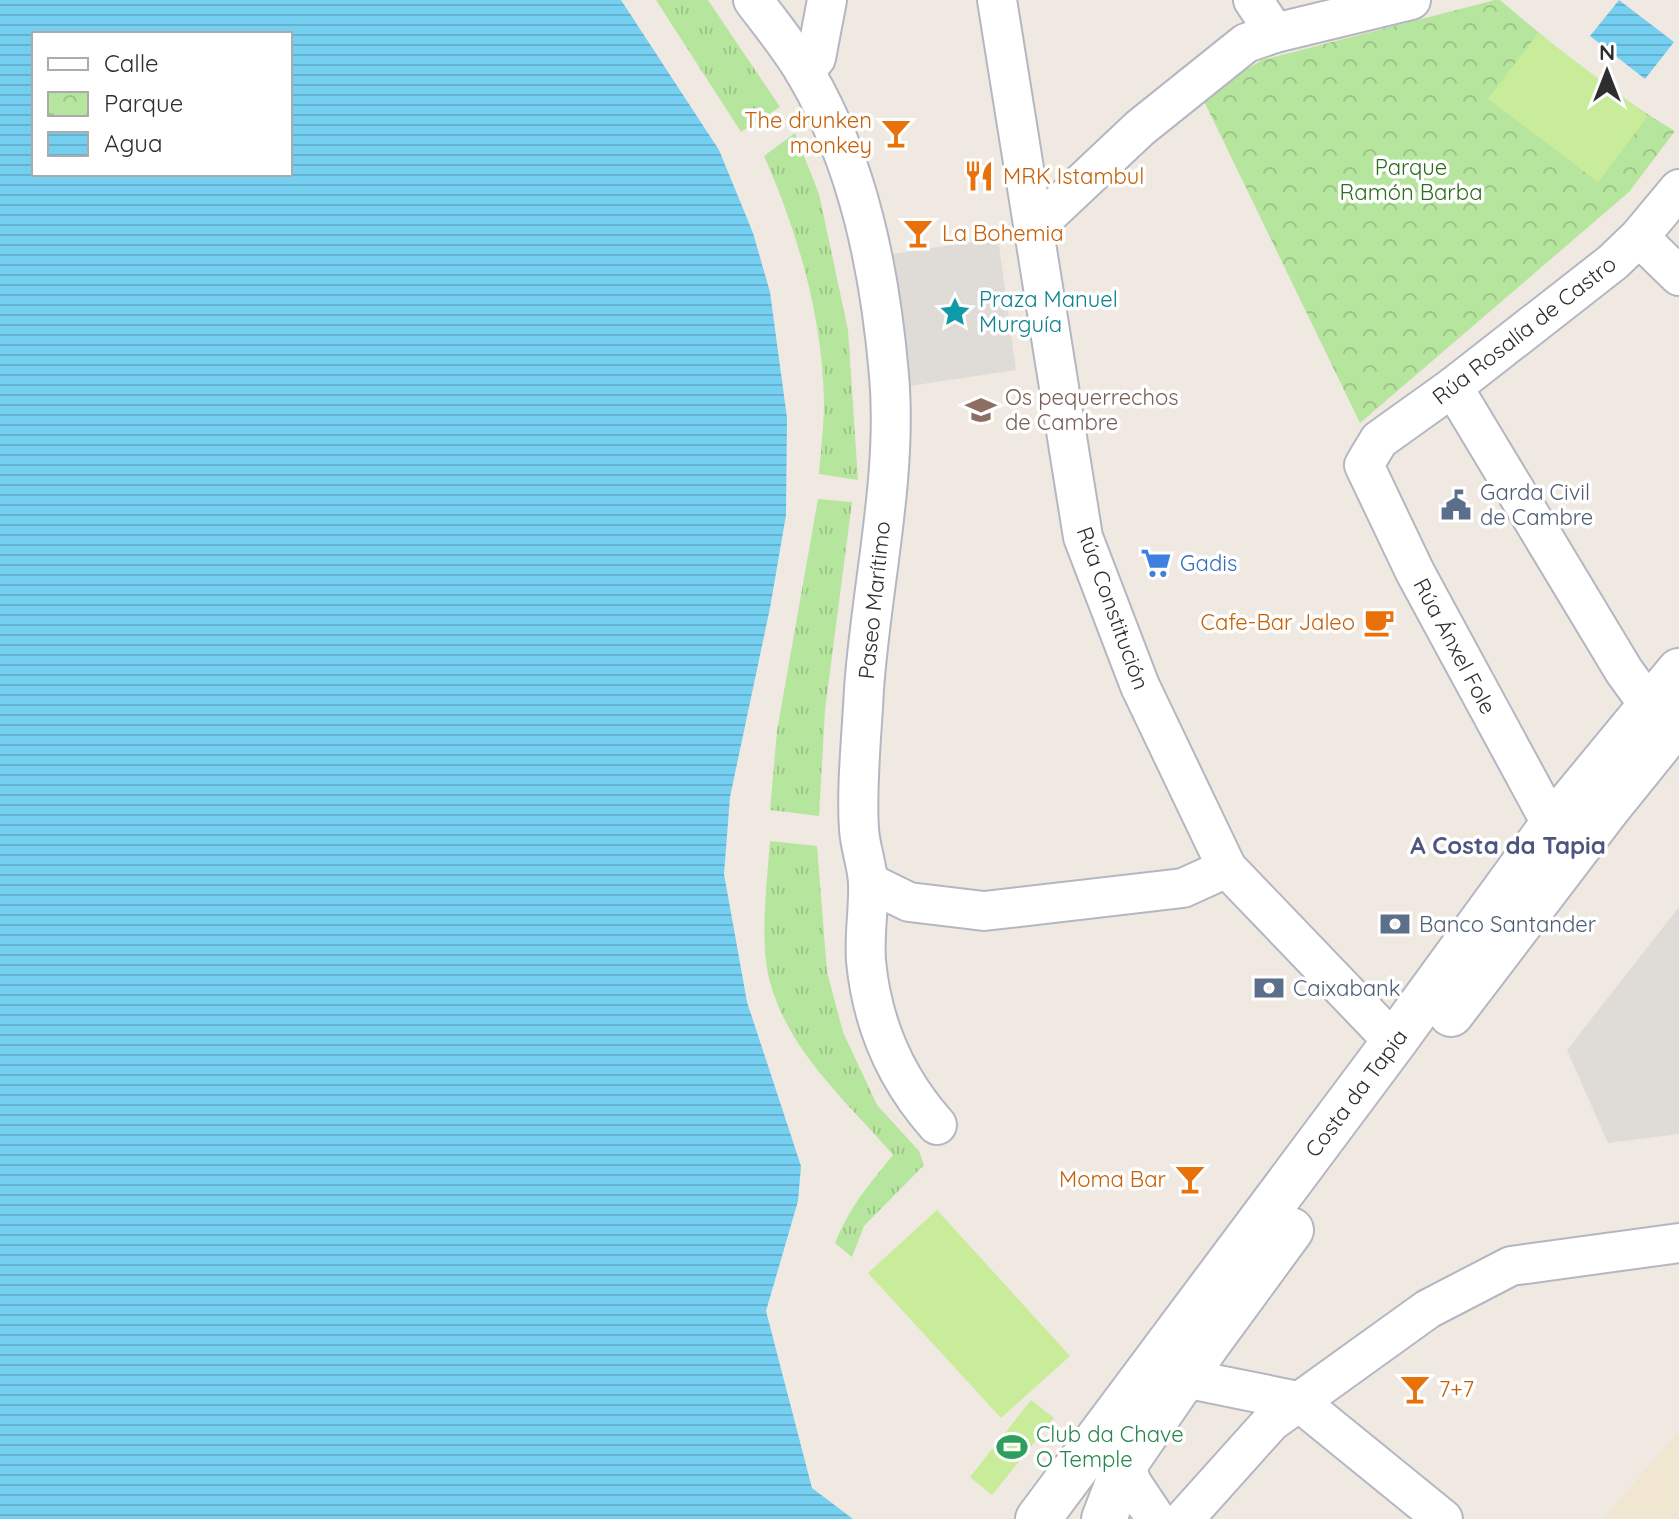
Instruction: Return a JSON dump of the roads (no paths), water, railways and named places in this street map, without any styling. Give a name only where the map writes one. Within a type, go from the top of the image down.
[{"type":"main road","name":"Costa da Tapia","points":[[1038,1519],[1399,1060],[1608,808],[1664,714],[1679,671]]},
{"type":"main road","name":"Costa da Tapia","points":[[1104,1519],[1125,1464],[1399,1060],[1552,825],[1664,714]]},
{"type":"main road","points":[[1552,825],[1608,808]]},
{"type":"street","name":"Paseo Marítimo","points":[[753,0],[804,71],[823,107],[850,170],[871,247],[889,377],[889,431],[884,513],[864,688],[859,830],[868,882],[866,961],[881,1036],[914,1099],[937,1125]]},
{"type":"street","points":[[804,71],[816,58],[827,0]]},
{"type":"street","name":"Rúa Constitución","points":[[997,0],[1083,537],[1140,686],[1227,868],[1399,1060]]},
{"type":"street","points":[[1253,0],[1275,33]]},
{"type":"street","points":[[1035,227],[1140,128],[1246,43],[1411,0]]},
{"type":"street","name":"Rúa Rosalía de Castro","points":[[1364,465],[1379,440],[1453,387],[1613,262],[1639,237],[1679,189]]},
{"type":"street","points":[[1639,237],[1679,276]]},
{"type":"street","points":[[1453,387],[1624,671],[1664,714]]},
{"type":"street","name":"Rúa Ánxel Fole","points":[[1364,465],[1415,572],[1552,825]]},
{"type":"street","points":[[868,882],[909,902],[984,911],[1183,888],[1227,868]]},
{"type":"street","points":[[1184,1519],[1271,1422],[1428,1309],[1511,1266],[1679,1243]]},
{"type":"street","points":[[1184,1378],[1298,1401],[1443,1519]]},
{"type":"street","points":[[1125,1464],[1132,1483],[1156,1519]]},
{"type":"water","points":[[0,0],[621,0],[719,150],[753,233],[770,292],[787,418],[786,515],[770,608],[730,797],[724,874],[747,1002],[801,1166],[798,1201],[766,1311],[812,1488],[853,1519],[0,1519]]},
{"type":"water","points":[[1619,0],[1674,42],[1645,79],[1590,36]]},
{"type":"place","name":"The drunken monkey","points":[[896,133]]},
{"type":"place","name":"MRK Istambul","points":[[979,176]]},
{"type":"place","name":"La Bohemia","points":[[918,233]]},
{"type":"place","name":"Praza Manuel Murguía","points":[[955,312]]},
{"type":"place","name":"Os pequerrechos de Cambre","points":[[981,410]]},
{"type":"place","name":"Garda Civil de Cambre","points":[[1456,505]]},
{"type":"place","name":"Gadis","points":[[1156,563]]},
{"type":"place","name":"Cafe-Bar Jaleo","points":[[1379,622]]},
{"type":"place","name":"Banco Santander","points":[[1395,924]]},
{"type":"place","name":"Caixabank","points":[[1269,988]]},
{"type":"place","name":"Moma Bar","points":[[1190,1179]]},
{"type":"place","name":"7+7","points":[[1415,1389]]},
{"type":"place","name":"Club da Chave O Temple","points":[[1012,1447]]},
{"type":"district","name":"A Costa da Tapia","points":[[1508,845]]},
{"type":"park label","name":"Parque Ramón Barba","points":[[1411,180]]}]
